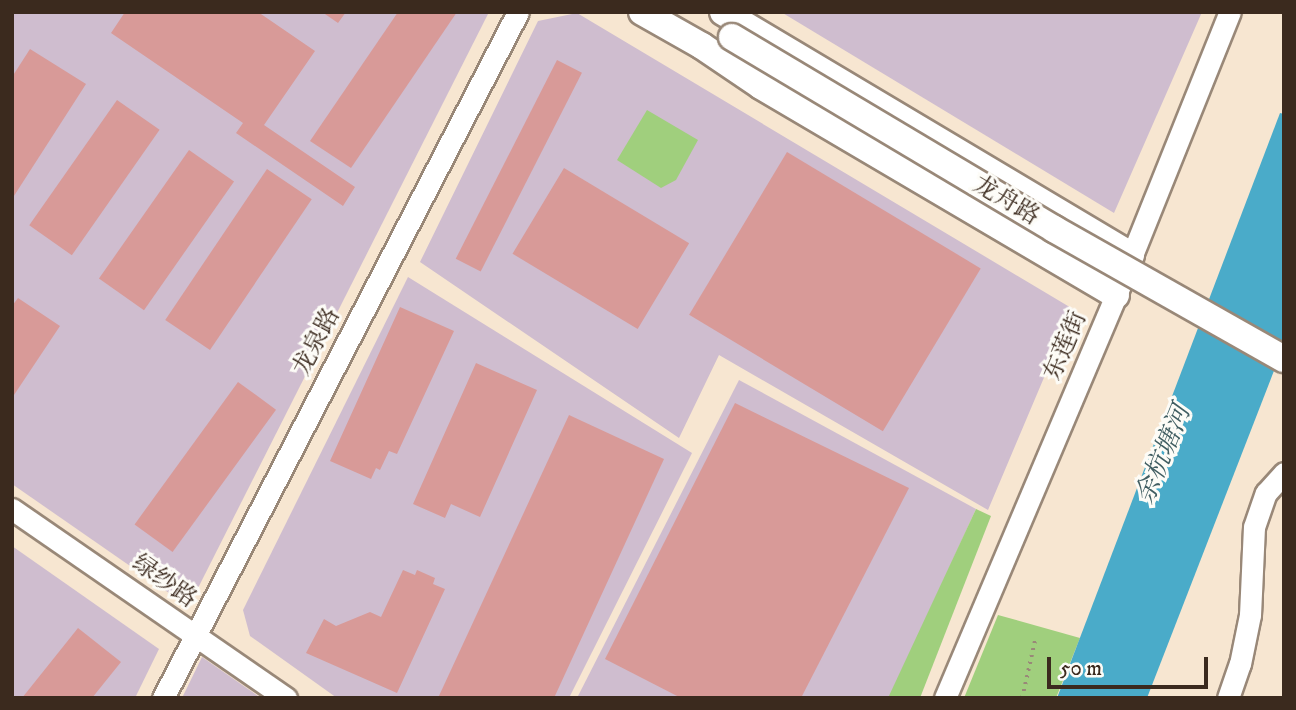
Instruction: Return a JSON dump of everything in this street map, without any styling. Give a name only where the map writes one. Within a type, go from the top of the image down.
[{"type":"street","name":"龙泉路","points":[[163,698],[518,12]]},
{"type":"street","name":"龙舟路","points":[[642,12],[702,46],[761,86],[1116,295]]},
{"type":"street","name":"龙舟路","points":[[713,12],[727,25],[1054,229],[1284,359]]},
{"type":"street","name":"东莲街","points":[[945,698],[1116,295],[1230,12]]},
{"type":"street","name":"龙舟路","points":[[727,25],[1131,255]]},
{"type":"street","points":[[702,46],[727,25]]},
{"type":"street","points":[[1228,698],[1240,664],[1250,615],[1254,527],[1266,493],[1284,473]]},
{"type":"street","name":"绿纱路","points":[[12,509],[286,698]]},
{"type":"path","points":[[1022,698],[1035,640]]},
{"type":"shaded area","points":[[12,12],[489,12],[196,592],[169,593],[12,484]]},
{"type":"shaded area","points":[[781,12],[1202,12],[1114,213]]},
{"type":"shaded area","points":[[577,13],[1073,309],[988,510],[719,355],[679,438],[420,262],[538,21]]},
{"type":"shaded area","points":[[408,277],[692,453],[569,698],[337,698],[250,636],[243,610]]},
{"type":"shaded area","points":[[739,380],[976,509],[893,691],[888,698],[577,698]]},
{"type":"shaded area","points":[[12,546],[159,649],[135,698],[12,698]]},
{"type":"shaded area","points":[[202,657],[261,698],[182,698]]},
{"type":"green space","points":[[647,110],[698,140],[676,180],[661,188],[617,160]]},
{"type":"green space","points":[[976,509],[991,516],[920,698],[888,698]]},
{"type":"green space","points":[[998,615],[1080,638],[1056,698],[964,698]]},
{"type":"water","name":"余杭塘河","points":[[1280,113],[1284,114],[1284,345],[1147,698],[1057,698]]},
{"type":"building","points":[[125,12],[258,12],[315,51],[264,125],[355,187],[343,206],[236,133],[243,123],[111,33]]},
{"type":"building","points":[[322,12],[346,12],[338,23]]},
{"type":"building","points":[[398,12],[457,12],[351,168],[310,141]]},
{"type":"building","points":[[30,49],[86,84],[12,199],[12,77]]},
{"type":"building","points":[[557,60],[582,73],[481,271],[456,259]]},
{"type":"building","points":[[117,100],[160,130],[72,255],[29,225]]},
{"type":"building","points":[[189,150],[234,182],[144,310],[99,279]]},
{"type":"building","points":[[787,152],[981,268],[883,431],[689,315]]},
{"type":"building","points":[[564,168],[689,243],[638,329],[512,254]]},
{"type":"building","points":[[267,169],[312,199],[210,350],[165,320]]},
{"type":"building","points":[[18,298],[60,326],[12,398],[12,306]]},
{"type":"building","points":[[400,307],[454,331],[397,454],[389,451],[380,470],[376,468],[371,479],[330,461]]},
{"type":"building","points":[[476,363],[537,390],[480,517],[451,504],[445,518],[413,504]]},
{"type":"building","points":[[238,382],[276,410],[173,552],[135,524]]},
{"type":"building","points":[[735,403],[909,488],[801,698],[681,698],[605,659]]},
{"type":"building","points":[[569,415],[664,459],[554,698],[438,698]]},
{"type":"building","points":[[403,570],[415,575],[417,570],[435,578],[433,584],[445,589],[397,693],[306,653],[324,619],[336,626],[370,612],[381,617]]},
{"type":"building","points":[[78,628],[121,662],[92,698],[22,698]]}]
